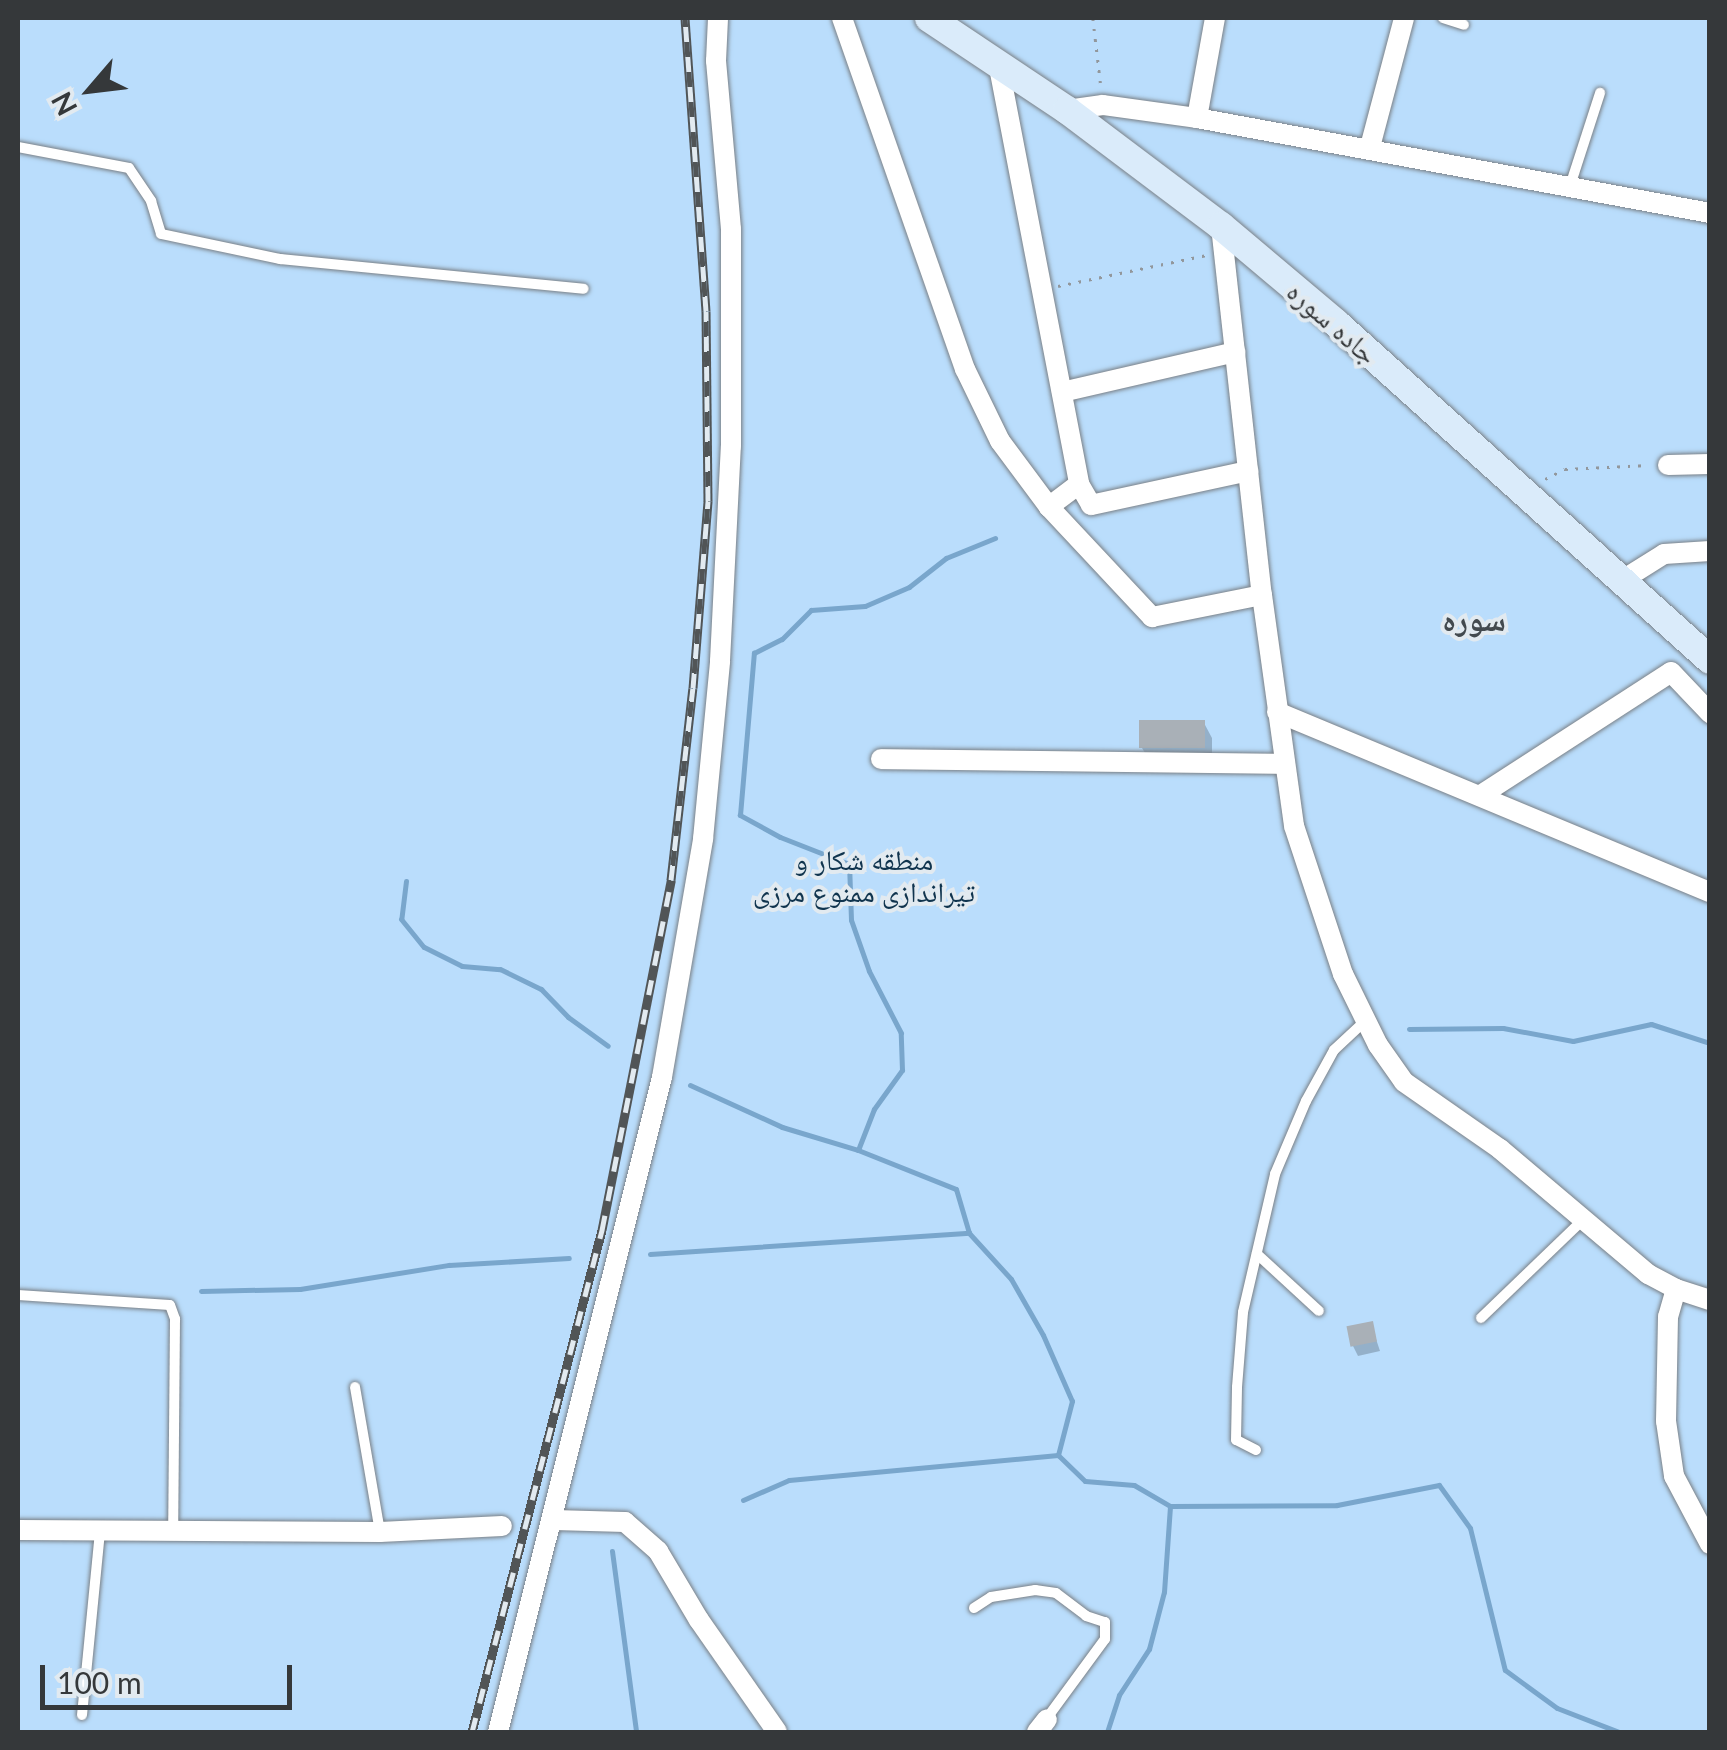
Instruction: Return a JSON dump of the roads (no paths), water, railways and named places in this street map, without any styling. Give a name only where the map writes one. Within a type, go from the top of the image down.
[{"type":"main road","name":"جاده سوره","points":[[929,18],[1067,110],[1222,239],[1336,323],[1701,652]]},
{"type":"street","points":[[498,1732],[662,1076],[703,839],[720,661],[731,446],[731,229],[716,62],[718,18]]},
{"type":"street","points":[[842,18],[964,369],[1000,441],[1049,506],[1152,617],[1262,595]]},
{"type":"street","points":[[1197,118],[1215,18]]},
{"type":"street","points":[[1370,147],[1404,18]]},
{"type":"street","points":[[998,62],[1079,484],[1091,505],[1248,471]]},
{"type":"street","points":[[1067,110],[1103,105],[1197,118],[1370,147],[1710,214]]},
{"type":"street","points":[[1222,239],[1262,595],[1294,826],[1343,974],[1404,1082],[1500,1149],[1648,1274],[1676,1289],[1710,1300]]},
{"type":"street","points":[[1062,392],[1235,352]]},
{"type":"street","points":[[1668,465],[1710,464]]},
{"type":"street","points":[[1049,506],[1079,484]]},
{"type":"street","points":[[1621,581],[1664,554],[1710,551]]},
{"type":"street","points":[[1481,795],[1701,652]]},
{"type":"street","points":[[1670,672],[1710,713]]},
{"type":"street","points":[[1277,712],[1710,892]]},
{"type":"street","points":[[881,759],[1285,764]]},
{"type":"street","points":[[1676,1289],[1668,1317],[1666,1421],[1674,1476],[1710,1544]]},
{"type":"street","points":[[554,1520],[625,1522],[658,1551],[709,1636],[777,1732]]},
{"type":"street","points":[[18,1530],[380,1532],[502,1526]]},
{"type":"lane","points":[[1443,18],[1464,25]]},
{"type":"lane","points":[[1570,186],[1600,93]]},
{"type":"lane","points":[[18,147],[129,168],[151,201],[161,234],[280,258],[584,289]]},
{"type":"lane","points":[[1256,1450],[1236,1440],[1243,1312],[1275,1174],[1306,1101],[1334,1050],[1366,1020]]},
{"type":"lane","points":[[1481,1318],[1586,1218]]},
{"type":"lane","points":[[1257,1254],[1318,1311]]},
{"type":"lane","points":[[18,1295],[170,1304],[175,1319],[173,1531]]},
{"type":"lane","points":[[355,1387],[380,1532]]},
{"type":"lane","points":[[82,1714],[100,1531]]},
{"type":"lane","points":[[974,1608],[991,1597],[1036,1590],[1056,1593],[1086,1616],[1105,1622],[1105,1640],[1042,1726]]},
{"type":"waterway","points":[[858,1150],[874,1109],[902,1070],[901,1033],[869,971],[851,920],[849,864],[780,837],[740,815],[754,653],[782,639],[811,610],[865,606],[909,587],[946,558],[995,538]]},
{"type":"waterway","points":[[406,881],[401,919],[424,947],[462,966],[500,969],[541,989],[568,1017],[608,1046]]},
{"type":"waterway","points":[[1409,1029],[1503,1028],[1573,1041],[1651,1024],[1710,1043]]},
{"type":"waterway","points":[[690,1085],[782,1127],[858,1150],[956,1189],[969,1233],[1011,1279],[1043,1335],[1072,1401],[1058,1455],[1085,1481],[1134,1485],[1170,1506],[1337,1505],[1439,1485],[1470,1528],[1505,1670],[1557,1708],[1619,1732]]},
{"type":"waterway","points":[[650,1254],[969,1233]]},
{"type":"waterway","points":[[201,1291],[300,1289],[449,1265],[569,1258]]},
{"type":"waterway","points":[[743,1500],[789,1480],[1058,1455]]},
{"type":"waterway","points":[[1107,1732],[1119,1695],[1149,1649],[1164,1592],[1170,1506]]},
{"type":"waterway","points":[[612,1551],[636,1732]]},
{"type":"railway","points":[[472,1732],[602,1230],[671,880],[693,688],[708,501],[706,311],[685,18]]},
{"type":"district","name":"سوره","points":[[1474,619]]},
{"type":"park label","name":"منطقه شکار و تیراندازی ممنوع مرزی","points":[[864,875]]}]
